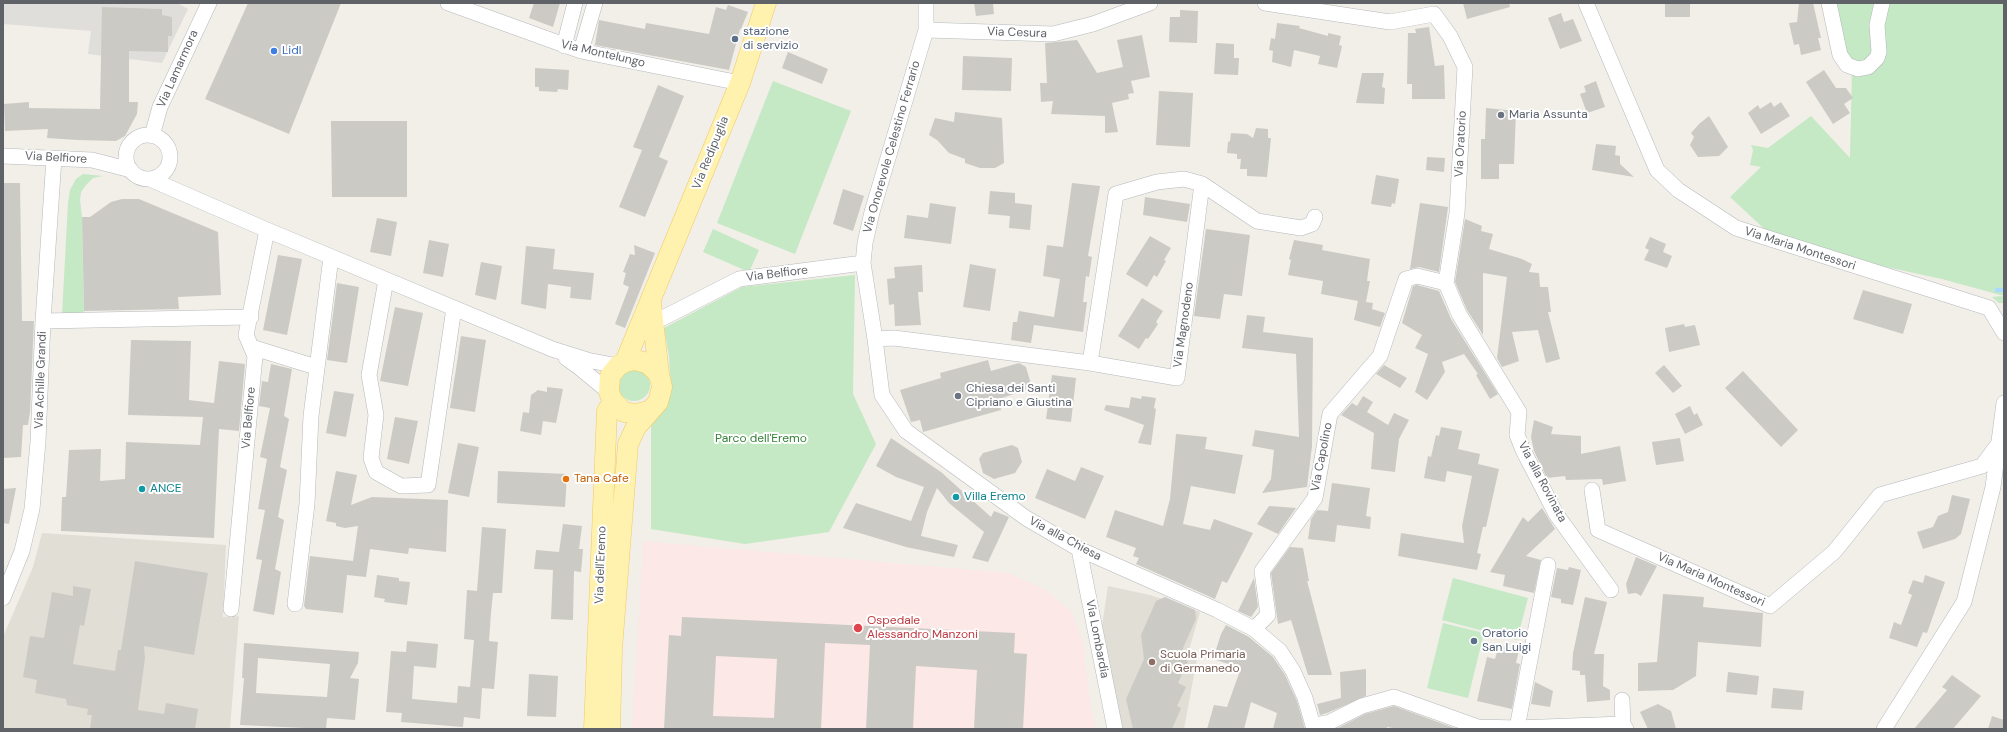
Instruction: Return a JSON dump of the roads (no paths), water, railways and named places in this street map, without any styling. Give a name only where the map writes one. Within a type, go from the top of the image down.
[{"type":"main road","name":"Via Redipuglia","points":[[621,364],[650,301],[740,83],[766,3]]},
{"type":"main road","points":[[650,301],[659,374]]},
{"type":"main road","points":[[621,364],[635,360],[646,363],[659,374]]},
{"type":"main road","name":"Via dell'Eremo","points":[[594,729],[607,411],[610,397],[610,376],[621,364]]},
{"type":"main road","name":"Via dell'Eremo","points":[[610,729],[612,649],[628,444],[636,427],[658,402],[662,386],[659,374]]},
{"type":"main road","points":[[610,397],[624,412],[636,414],[649,411]]},
{"type":"street","name":"Via Lamarmora","points":[[152,136],[160,107],[209,3]]},
{"type":"street","name":"Via Montelungo","points":[[448,3],[581,51],[740,83]]},
{"type":"street","points":[[564,46],[576,3]]},
{"type":"street","points":[[581,51],[595,3]]},
{"type":"street","name":"Via Onorevole Celestino Ferrario","points":[[876,340],[863,263],[865,243],[872,212],[926,30],[926,3]]},
{"type":"street","name":"Via Cesura","points":[[926,30],[1053,34],[1093,24],[1150,3]]},
{"type":"street","points":[[1265,3],[1390,22],[1433,9]]},
{"type":"street","name":"Via Maria Montessori","points":[[1586,3],[1657,170],[1678,190],[1736,228],[1989,308],[2004,333]]},
{"type":"street","points":[[1829,3],[1840,55],[1847,65],[1858,69],[1868,67],[1877,58],[1879,52],[1877,25],[1882,3]]},
{"type":"street","name":"Via Oratorio","points":[[1433,9],[1450,36],[1465,67],[1457,213],[1446,283]]},
{"type":"street","points":[[150,179],[164,173],[170,160],[168,147],[158,138],[144,135],[132,142],[126,156],[127,163],[136,175],[150,179],[267,230],[552,349],[587,360],[621,364]]},
{"type":"street","name":"Via Belfiore","points":[[3,156],[92,160],[131,170]]},
{"type":"street","name":"Via Achille Grandi","points":[[3,598],[22,551],[32,509],[38,442],[43,321],[54,158]]},
{"type":"street","points":[[1090,363],[1116,194],[1157,182],[1184,180],[1202,184],[1257,221],[1301,228],[1312,224],[1316,217]]},
{"type":"street","name":"Via Magnodeno","points":[[876,340],[894,338],[1090,363],[1177,378],[1202,184]]},
{"type":"street","name":"Via Belfiore","points":[[231,609],[255,356],[246,335],[251,317],[267,230]]},
{"type":"street","points":[[295,604],[307,504],[311,416],[316,367],[331,257]]},
{"type":"street","name":"Via Belfiore","points":[[653,323],[740,279],[863,263]]},
{"type":"street","name":"Via Capolino","points":[[1254,629],[1268,615],[1262,571],[1315,498],[1330,414],[1380,356],[1406,279],[1417,276],[1446,283]]},
{"type":"street","points":[[386,280],[369,375],[376,415],[371,458],[376,472],[401,486],[428,485],[454,308]]},
{"type":"street","name":"Via alla Rovinata","points":[[1446,283],[1459,314],[1519,412],[1517,435],[1523,450],[1556,514],[1611,590]]},
{"type":"street","points":[[43,321],[251,317]]},
{"type":"street","name":"Via alla Chiesa","points":[[876,340],[882,395],[906,431],[1008,506],[1079,549],[1225,614],[1254,629],[1280,651],[1296,678],[1314,727]]},
{"type":"street","points":[[251,347],[316,367]]},
{"type":"street","points":[[552,349],[580,368],[610,397]]},
{"type":"street","name":"Via Maria Montessori","points":[[1884,729],[1964,602],[1993,487],[2004,403]]},
{"type":"street","name":"Via Maria Montessori","points":[[1592,490],[1598,530],[1770,606],[1834,552],[1880,495],[1982,466],[1999,443]]},
{"type":"street","name":"Via Lombardia","points":[[1079,549],[1115,729]]},
{"type":"street","points":[[1517,728],[1548,565]]},
{"type":"street","points":[[1314,727],[1330,722],[1362,706],[1394,697],[1478,727],[1624,727],[1622,700]]},
{"type":"waterway","points":[[1997,290],[2004,290]]},
{"type":"place","name":"stazione di servizio","points":[[735,39]]},
{"type":"place","name":"Lidl","points":[[274,51]]},
{"type":"place","name":"Maria Assunta","points":[[1501,115]]},
{"type":"place","name":"Chiesa dei Santi Cipriano e Giustina","points":[[958,396]]},
{"type":"place","name":"Tana Cafe","points":[[566,479]]},
{"type":"place","name":"ANCE","points":[[142,489]]},
{"type":"place","name":"Villa Eremo","points":[[956,497]]},
{"type":"place","name":"Ospedale Alessandro Manzoni","points":[[858,628]]},
{"type":"place","name":"Oratorio San Luigi","points":[[1474,641]]},
{"type":"place","name":"Scuola Primaria di Germanedo","points":[[1152,662]]},
{"type":"park label","name":"Parco dell'Eremo","points":[[761,439]]}]
